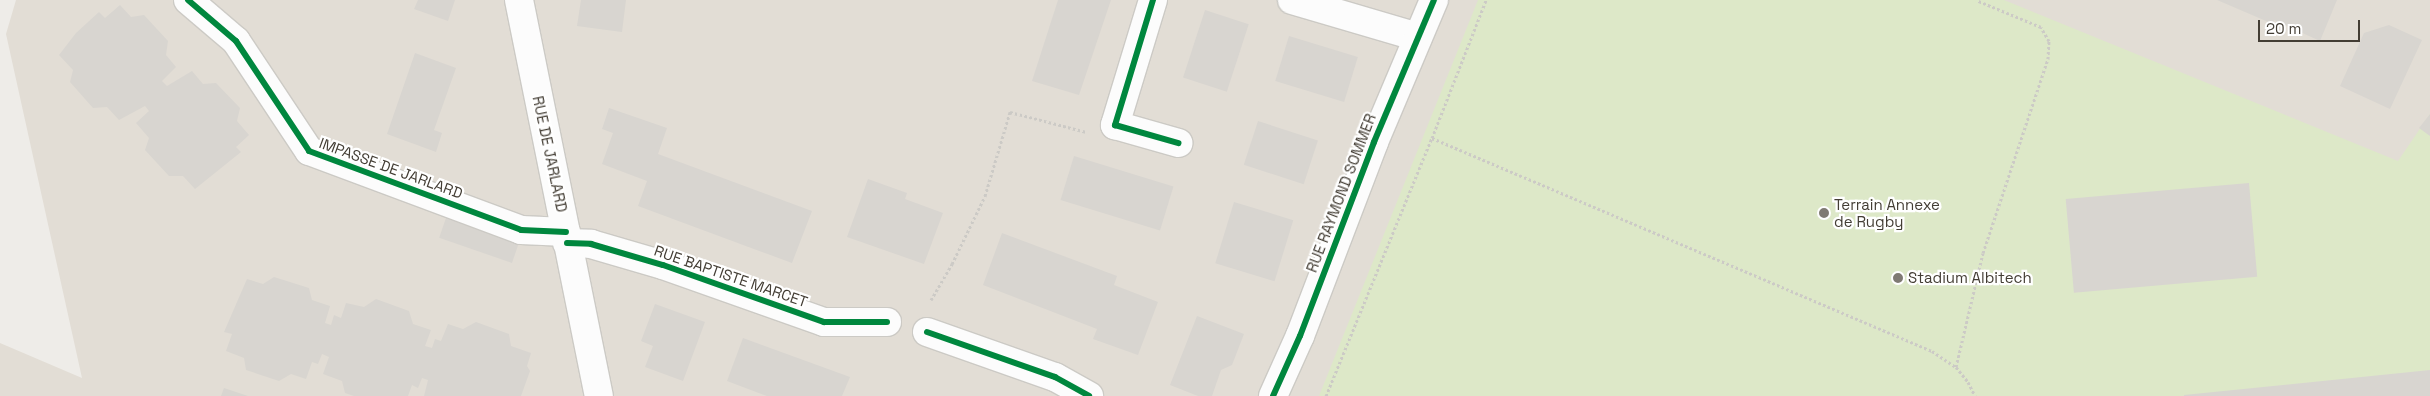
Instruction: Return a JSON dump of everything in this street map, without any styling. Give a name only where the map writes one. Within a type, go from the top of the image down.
[{"type":"street","name":"IMPASSE DE JARLARD","points":[[188,0],[236,40],[309,151],[521,230],[567,238]]},
{"type":"street","name":"RUE DE JARLARD","points":[[519,0],[599,396]]},
{"type":"street","points":[[1153,0],[1114,125],[1178,143]]},
{"type":"street","points":[[1292,0],[1418,37]]},
{"type":"street","name":"RUE RAYMOND SOMMER","points":[[1273,396],[1300,336],[1374,142],[1434,0]]},
{"type":"street","name":"RUE BAPTISTE MARCET","points":[[567,238],[663,265],[824,322],[887,322]]},
{"type":"street","points":[[927,332],[1055,377],[1089,396]]},
{"type":"path","points":[[1326,396],[1432,138],[1486,0]]},
{"type":"path","points":[[1956,367],[1983,253],[2048,59],[2049,41],[2041,27],[1976,0]]},
{"type":"path","points":[[929,305],[986,196],[1010,112],[1090,133],[1114,125]]},
{"type":"path","points":[[1432,138],[1932,351],[1956,367],[1968,382],[1975,396]]},
{"type":"shaded area","points":[[16,0],[2430,0],[2430,396],[0,396],[0,343],[82,378],[6,34]]},
{"type":"green space","name":"Stadium Albitech","points":[[1478,0],[2004,0],[2398,161],[2430,114],[2430,396],[1319,396]]},
{"type":"building","points":[[418,0],[455,0],[448,21],[414,9]]},
{"type":"building","points":[[581,0],[626,0],[622,32],[577,26]]},
{"type":"building","points":[[1058,0],[1111,0],[1079,95],[1032,81]]},
{"type":"building","points":[[2217,0],[2337,0],[2320,41],[2274,20],[2273,24]]},
{"type":"building","points":[[120,5],[131,17],[144,15],[168,41],[166,55],[176,67],[162,81],[167,86],[192,71],[203,84],[216,83],[240,108],[237,121],[249,135],[236,147],[241,152],[195,189],[183,176],[169,176],[145,150],[149,138],[136,123],[149,111],[145,106],[119,120],[107,107],[93,108],[70,82],[73,70],[59,55],[76,33],[99,12],[105,18]]},
{"type":"building","points":[[1205,10],[1249,24],[1227,92],[1183,78]]},
{"type":"building","points":[[2389,25],[2422,40],[2390,109],[2340,86],[2364,33]]},
{"type":"building","points":[[1289,36],[1358,57],[1344,102],[1275,81]]},
{"type":"building","points":[[415,53],[456,68],[434,130],[442,133],[436,152],[387,134]]},
{"type":"building","points":[[609,108],[667,128],[658,154],[812,211],[792,263],[638,206],[647,181],[602,164],[613,133],[602,129]]},
{"type":"building","points":[[2430,114],[2430,136],[2419,128]]},
{"type":"building","points":[[1258,121],[1318,140],[1304,184],[1244,165]]},
{"type":"building","points":[[1074,156],[1173,186],[1160,230],[1061,200]]},
{"type":"building","points":[[868,179],[907,193],[905,199],[943,213],[924,264],[847,237]]},
{"type":"building","points":[[2249,183],[2257,277],[2074,293],[2066,199]]},
{"type":"building","points":[[1234,202],[1293,220],[1275,281],[1215,263]]},
{"type":"building","points":[[446,218],[519,243],[512,263],[439,238]]},
{"type":"building","points":[[1002,233],[1117,276],[1114,285],[1158,302],[1138,355],[1093,339],[1097,329],[983,285]]},
{"type":"building","points":[[274,277],[309,288],[312,300],[330,306],[325,323],[331,325],[334,315],[341,318],[346,303],[364,307],[376,299],[409,311],[413,324],[431,330],[425,346],[432,348],[435,339],[441,341],[448,324],[463,329],[476,322],[509,334],[511,346],[531,353],[527,366],[530,371],[521,396],[424,396],[428,380],[422,378],[418,388],[412,385],[408,396],[354,396],[345,393],[342,381],[323,374],[329,357],[322,354],[318,364],[312,362],[306,379],[291,374],[279,381],[246,370],[244,358],[226,351],[232,334],[224,332],[247,279],[263,284]]},
{"type":"building","points":[[655,304],[705,322],[683,381],[645,367],[653,346],[641,341]]},
{"type":"building","points":[[1197,316],[1244,334],[1232,365],[1221,370],[1212,396],[1198,396],[1170,385]]},
{"type":"building","points":[[743,338],[850,377],[842,396],[767,396],[727,381]]},
{"type":"building","points":[[2430,370],[2430,396],[2184,396],[2184,395]]},
{"type":"building","points":[[224,388],[248,396],[221,396]]},
{"type":"cycle path","points":[[188,0],[236,41],[309,151],[521,230],[566,232]]},
{"type":"cycle path","points":[[1153,0],[1115,125],[1178,143]]},
{"type":"cycle path","points":[[1273,396],[1300,336],[1374,142],[1434,0]]},
{"type":"cycle path","points":[[567,243],[591,244],[663,265],[824,322],[887,322]]},
{"type":"cycle path","points":[[927,332],[1055,377],[1089,396]]},
{"type":"place","name":"Terrain Annexe de Rugby","points":[[1824,213]]},
{"type":"place","name":"Stadium Albitech","points":[[1898,278]]}]
